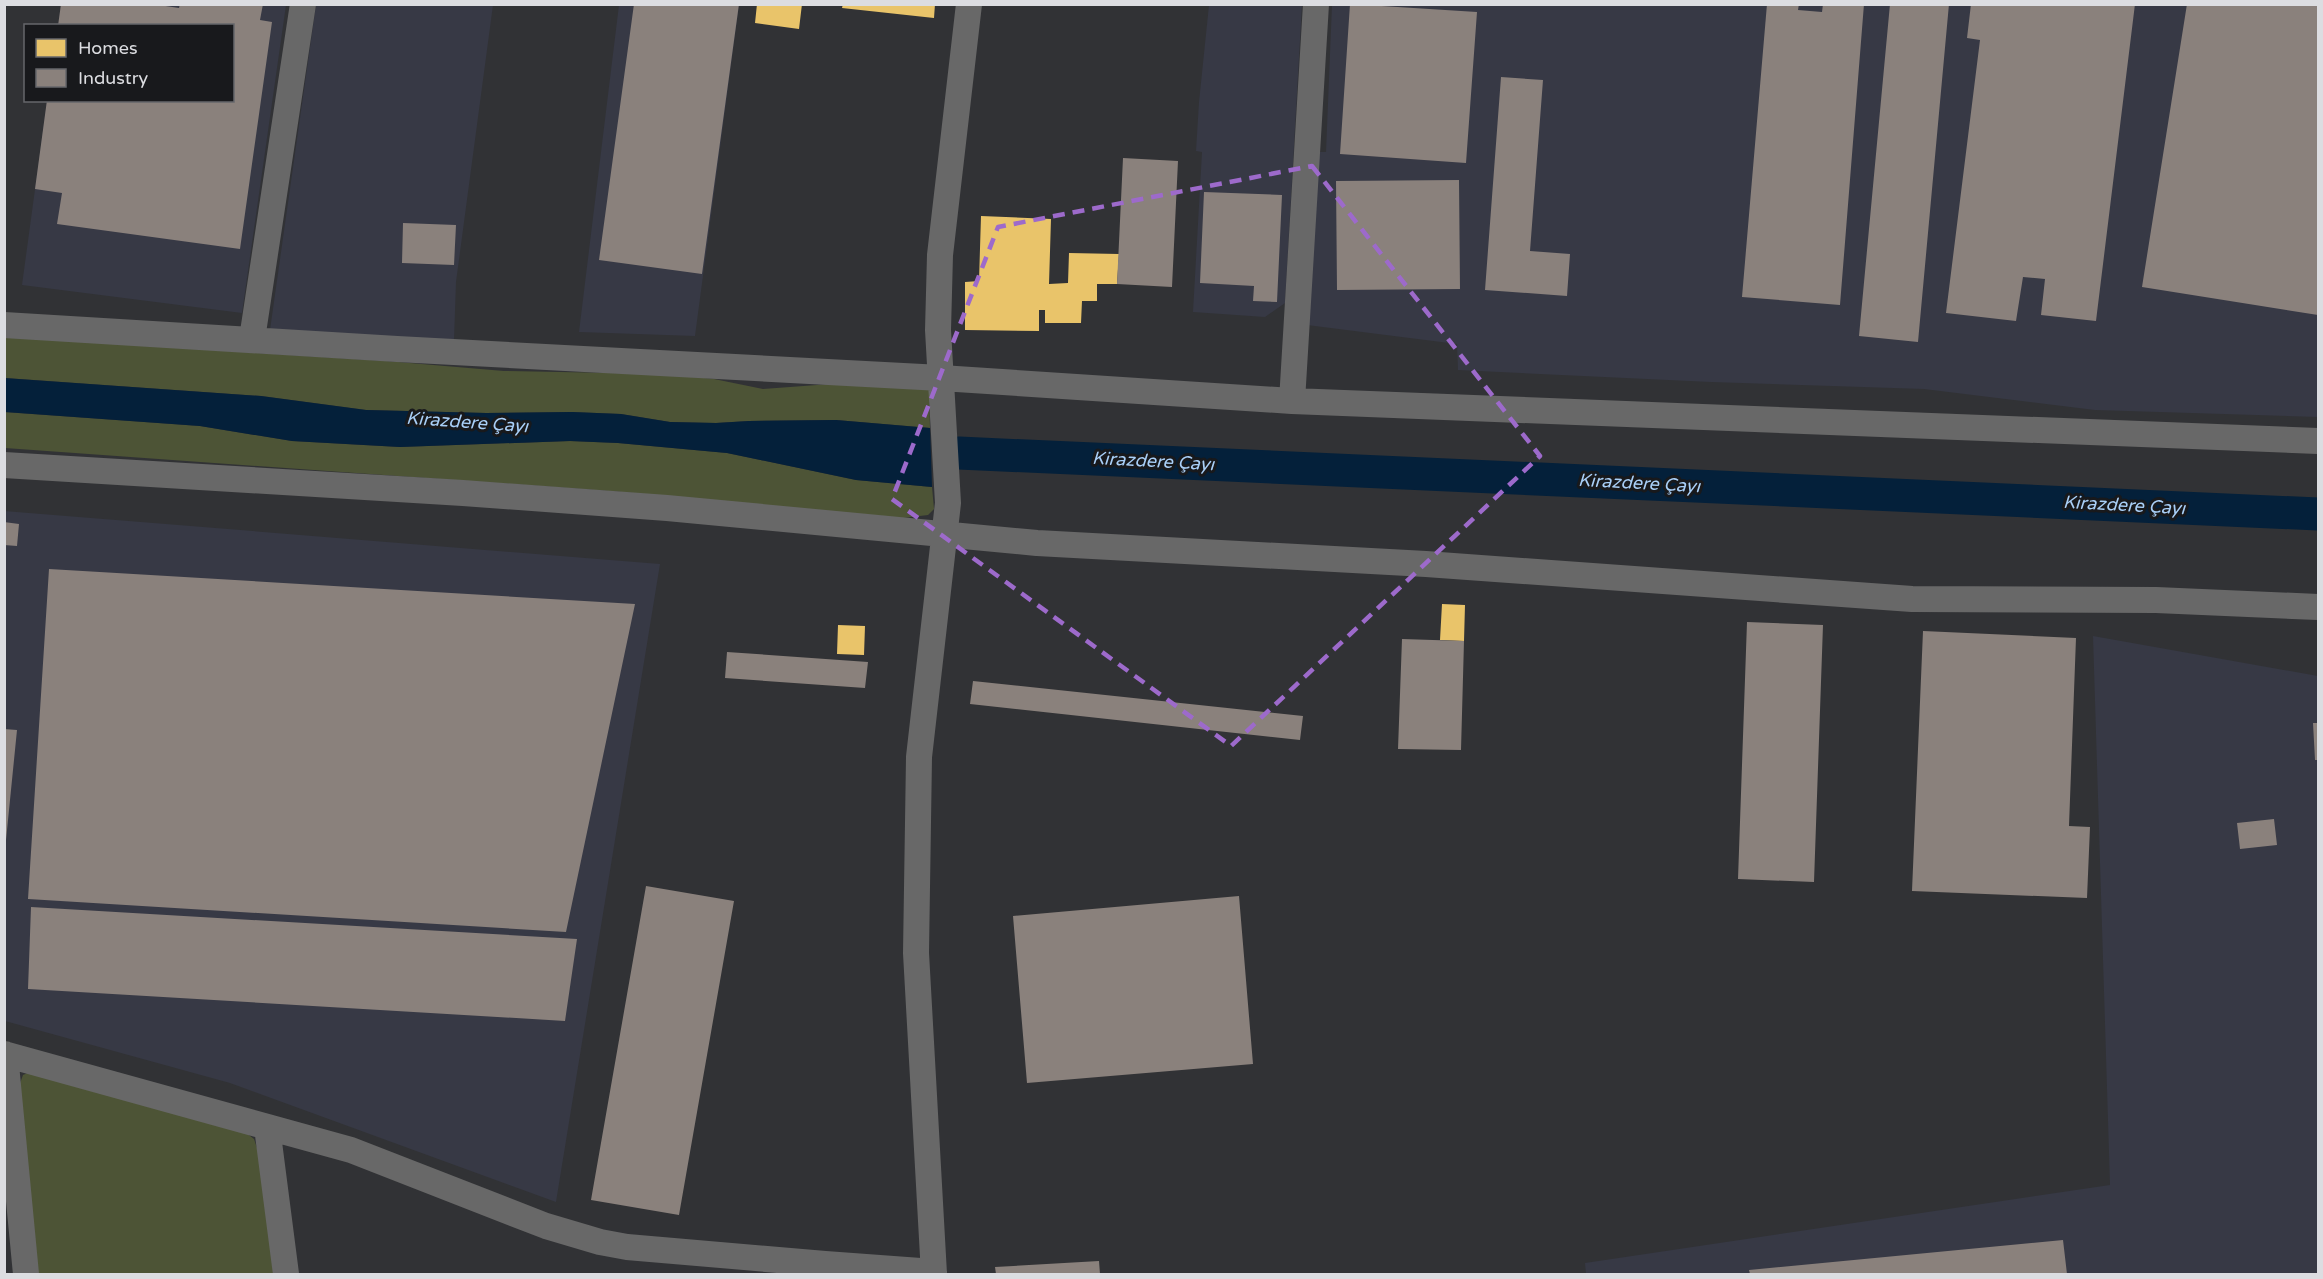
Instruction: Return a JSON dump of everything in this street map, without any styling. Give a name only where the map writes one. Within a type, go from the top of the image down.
[{"type":"street","points":[[252,339],[303,4]]},
{"type":"street","points":[[27,1275],[9,1136],[5,1054],[351,1150],[546,1226],[600,1242],[627,1247],[934,1273],[916,953],[919,757],[948,503],[938,311],[940,255],[969,4]]},
{"type":"street","points":[[1292,400],[1316,4]]},
{"type":"street","points":[[4,325],[397,350],[941,378],[1292,400],[2319,441]]},
{"type":"street","points":[[4,465],[667,508],[1049,543],[1426,564],[1912,599],[2156,600],[2319,607]]},
{"type":"street","points":[[267,1127],[286,1275]]},
{"type":"highlighted area","points":[[1312,166],[1540,456],[1231,746],[892,499],[998,227]]},
{"type":"shaded area","points":[[61,5],[286,5],[242,313],[22,285],[47,102],[234,102],[234,24],[58,24]]},
{"type":"shaded area","points":[[316,5],[493,5],[456,282],[454,340],[270,330]]},
{"type":"shaded area","points":[[619,5],[739,5],[695,336],[579,332]]},
{"type":"shaded area","points":[[1209,5],[1302,5],[1285,303],[1265,317],[1193,312],[1202,152],[1196,151]]},
{"type":"shaded area","points":[[1332,5],[2318,5],[2318,417],[2095,410],[1924,389],[1458,370],[1457,344],[1307,325],[1318,152],[1326,152]]},
{"type":"shaded area","points":[[4,511],[660,564],[556,1202],[230,1083],[5,1021]]},
{"type":"shaded area","points":[[2093,636],[2318,676],[2318,1274],[1586,1274],[1585,1263],[2110,1185]]},
{"type":"green space","points":[[4,337],[386,361],[504,371],[665,374],[714,379],[763,389],[844,383],[929,389],[930,428],[836,420],[716,423],[670,422],[621,414],[572,412],[486,413],[366,410],[261,396],[5,378]]},
{"type":"green space","points":[[4,412],[200,426],[292,441],[400,447],[570,441],[727,453],[856,480],[932,487],[934,509],[928,515],[903,518],[622,492],[5,448]]},
{"type":"green space","points":[[32,1071],[241,1129],[254,1139],[260,1157],[277,1274],[37,1274],[19,1086],[23,1075]]},
{"type":"water","points":[[4,378],[261,396],[366,410],[486,413],[572,412],[621,414],[670,422],[716,423],[836,420],[930,428],[932,487],[856,480],[727,453],[618,443],[570,441],[400,447],[292,441],[200,426],[5,412]]},
{"type":"building: Homes","points":[[757,4],[802,4],[799,29],[755,23]]},
{"type":"building: Homes","points":[[843,4],[935,4],[934,18],[842,8]]},
{"type":"building: Homes","points":[[981,216],[1051,219],[1049,284],[1068,283],[1069,253],[1119,254],[1117,284],[1097,284],[1097,301],[1082,301],[1081,323],[1045,323],[1045,310],[1039,310],[1039,331],[965,330],[965,282],[979,281]]},
{"type":"building: Homes","points":[[1442,604],[1465,605],[1464,641],[1440,640]]},
{"type":"building: Homes","points":[[838,625],[865,626],[864,655],[837,654]]},
{"type":"building: Industry","points":[[61,4],[152,4],[179,8],[180,4],[263,4],[260,20],[272,22],[240,249],[57,224],[62,193],[35,189],[47,102],[234,102],[234,24],[58,24]]},
{"type":"building: Industry","points":[[634,4],[739,4],[702,274],[599,260]]},
{"type":"building: Industry","points":[[1350,4],[1477,12],[1466,163],[1340,154]]},
{"type":"building: Industry","points":[[1767,4],[1799,4],[1798,10],[1822,12],[1823,4],[1864,4],[1840,305],[1742,297]]},
{"type":"building: Industry","points":[[1890,4],[1949,4],[1918,342],[1859,336]]},
{"type":"building: Industry","points":[[1971,4],[2135,4],[2096,321],[2041,315],[2045,279],[2023,277],[2016,321],[1946,313],[1980,40],[1967,38]]},
{"type":"building: Industry","points":[[2187,4],[2318,4],[2318,315],[2142,287]]},
{"type":"building: Industry","points":[[1501,77],[1543,80],[1530,251],[1570,254],[1567,296],[1485,290]]},
{"type":"building: Industry","points":[[1123,158],[1178,161],[1172,287],[1117,284]]},
{"type":"building: Industry","points":[[1459,180],[1460,289],[1337,290],[1336,181]]},
{"type":"building: Industry","points":[[1204,192],[1282,195],[1277,302],[1253,301],[1254,286],[1200,283]]},
{"type":"building: Industry","points":[[403,223],[456,225],[454,265],[402,263]]},
{"type":"building: Industry","points":[[4,522],[19,524],[17,546],[4,545]]},
{"type":"building: Industry","points":[[49,569],[635,604],[566,932],[28,899]]},
{"type":"building: Industry","points":[[1747,622],[1823,625],[1814,882],[1738,879]]},
{"type":"building: Industry","points":[[1923,631],[2076,638],[2069,826],[2090,827],[2087,898],[1912,891]]},
{"type":"building: Industry","points":[[1402,639],[1464,641],[1461,750],[1398,749]]},
{"type":"building: Industry","points":[[727,652],[868,662],[865,688],[725,678]]},
{"type":"building: Industry","points":[[973,681],[1303,716],[1300,740],[970,704]]},
{"type":"building: Industry","points":[[2313,723],[2318,723],[2318,760],[2315,760]]},
{"type":"building: Industry","points":[[4,729],[17,730],[6,840],[4,840]]},
{"type":"building: Industry","points":[[2274,819],[2277,845],[2240,849],[2237,823]]},
{"type":"building: Industry","points":[[646,886],[734,901],[679,1215],[591,1200]]},
{"type":"building: Industry","points":[[1239,896],[1253,1064],[1027,1083],[1013,916]]},
{"type":"building: Industry","points":[[31,907],[577,939],[565,1021],[28,989]]},
{"type":"building: Industry","points":[[2063,1240],[2067,1274],[1750,1274],[1749,1270]]},
{"type":"building: Industry","points":[[1099,1261],[1100,1274],[996,1274],[995,1267]]},
{"type":"waterway","name":"Kirazdere Çayı","points":[[959,453],[2318,514]]}]
